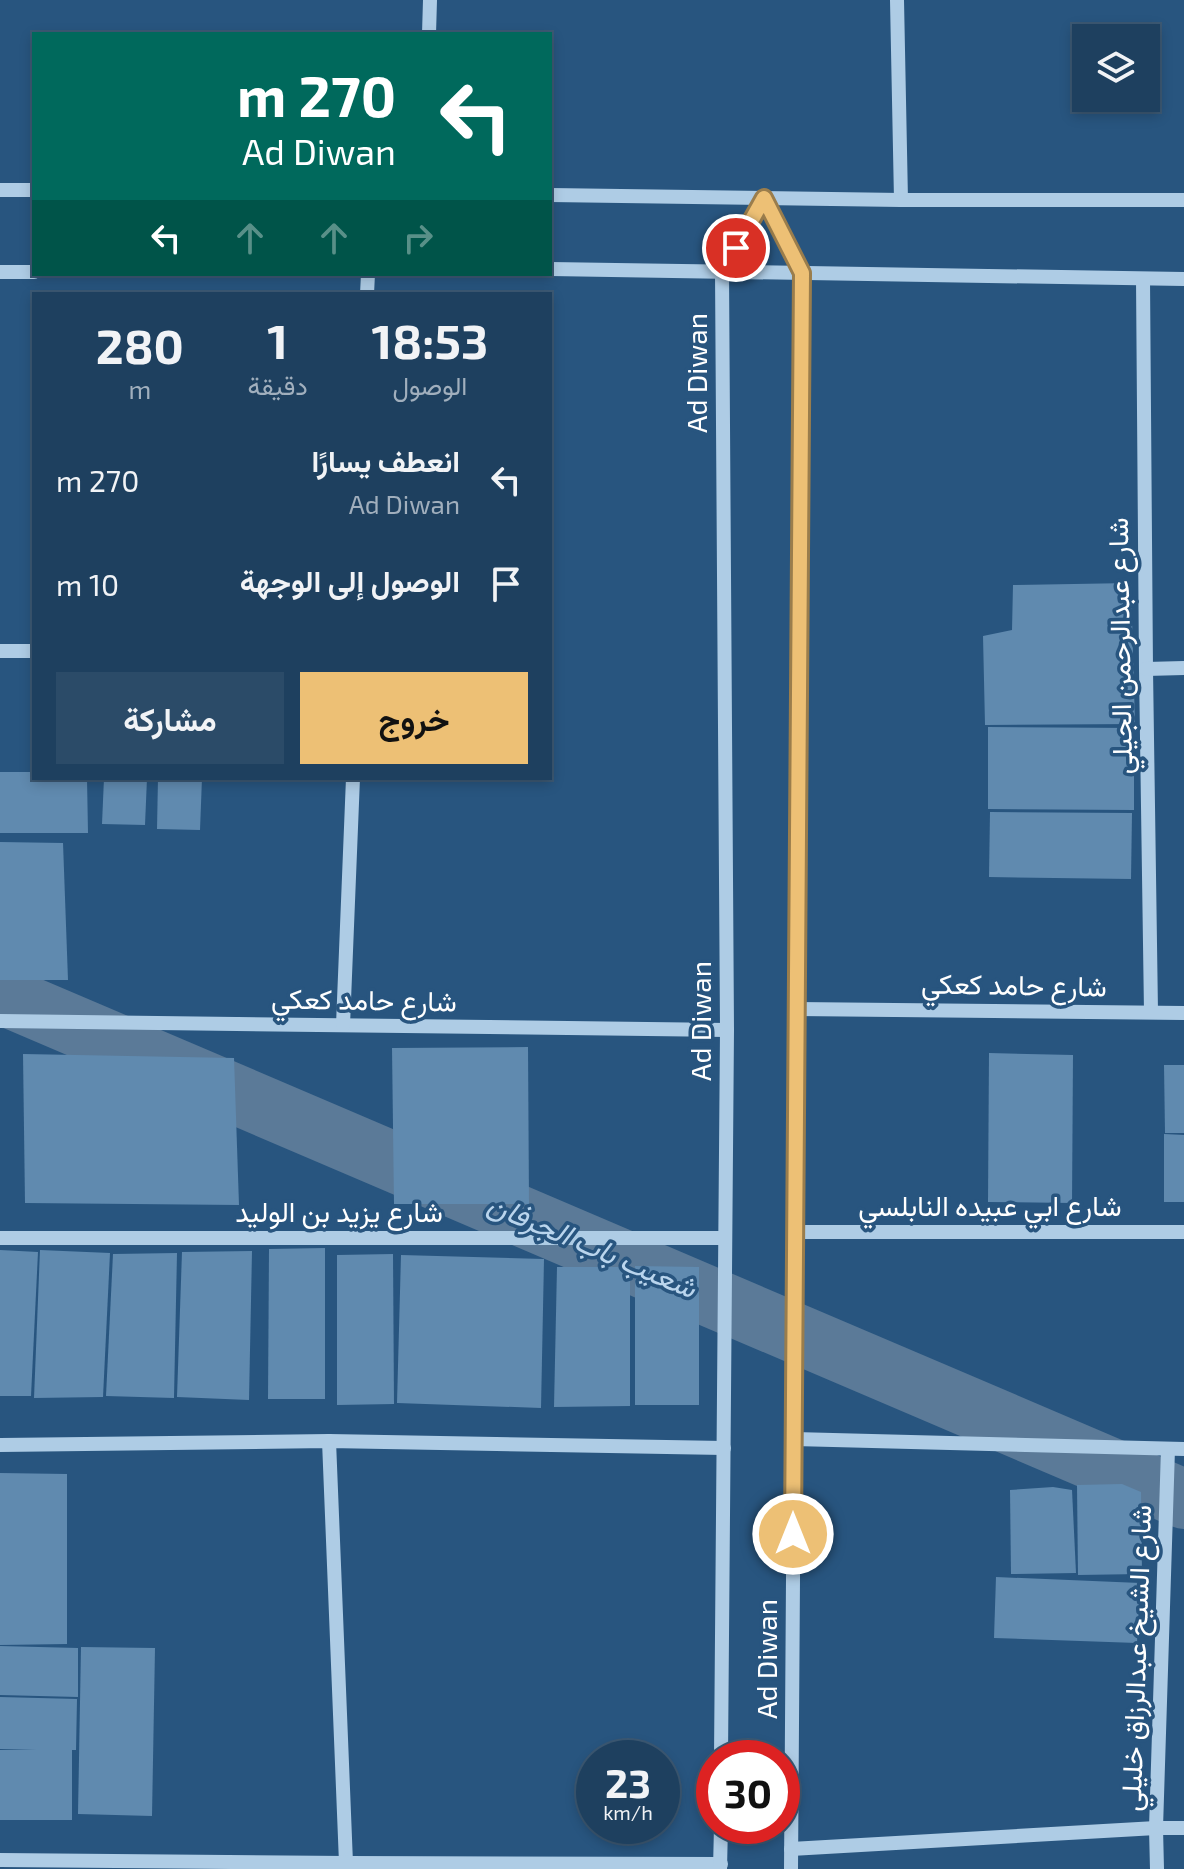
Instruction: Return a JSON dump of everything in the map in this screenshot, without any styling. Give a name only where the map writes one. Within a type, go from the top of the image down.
[{"type":"street","points":[[429,32],[430,0]]},
{"type":"street","points":[[897,0],[901,200]]},
{"type":"street","points":[[0,190],[32,190]]},
{"type":"street","points":[[552,195],[1184,200]]},
{"type":"street","name":"Ad Diwan","points":[[721,1740],[727,1030],[722,272],[764,198]]},
{"type":"street","name":"Ad Diwan","points":[[764,198],[802,273],[791,1869]]},
{"type":"street","points":[[552,269],[1184,279]]},
{"type":"street","points":[[0,272],[32,272]]},
{"type":"street","name":"شارع عبدالرحمن الجيلي","points":[[1143,279],[1151,1012]]},
{"type":"street","points":[[0,651],[32,651]]},
{"type":"street","points":[[1146,669],[1184,668]]},
{"type":"street","points":[[343,1025],[353,780]]},
{"type":"street","name":"شارع حامد كعكي","points":[[796,1009],[1184,1013]]},
{"type":"street","name":"شارع حامد كعكي","points":[[0,1021],[727,1030]]},
{"type":"street","name":"شارع ابي عبيده النابلسي","points":[[795,1232],[1184,1232]]},
{"type":"street","name":"شارع يزيد بن الوليد","points":[[0,1238],[725,1238]]},
{"type":"street","points":[[794,1439],[1184,1449]]},
{"type":"street","points":[[0,1445],[329,1441],[724,1448]]},
{"type":"street","points":[[329,1441],[346,1863]]},
{"type":"street","name":"شارع الشيخ عبدالرزاق خليلي","points":[[1157,1869],[1168,1449]]},
{"type":"street","points":[[791,1849],[1184,1828]]},
{"type":"street","points":[[0,1860],[720,1866],[721,1844]]},
{"type":"building","points":[[1131,583],[1135,724],[985,725],[983,636],[1012,630],[1013,585]]},
{"type":"building","points":[[988,727],[1134,728],[1134,810],[988,809]]},
{"type":"building","points":[[0,772],[32,772],[32,780],[87,780],[88,833],[0,833]]},
{"type":"building","points":[[104,780],[147,780],[145,825],[102,824]]},
{"type":"building","points":[[158,780],[202,780],[200,830],[157,829]]},
{"type":"building","points":[[990,812],[1132,813],[1131,879],[989,877]]},
{"type":"building","points":[[0,842],[63,843],[68,980],[0,980]]},
{"type":"building","points":[[528,1047],[529,1204],[394,1204],[392,1048]]},
{"type":"building","points":[[989,1053],[1073,1055],[1072,1203],[988,1202]]},
{"type":"building","points":[[23,1054],[234,1058],[239,1205],[25,1203]]},
{"type":"building","points":[[1164,1065],[1184,1065],[1184,1133],[1165,1133]]},
{"type":"building","points":[[1164,1134],[1184,1135],[1184,1202],[1164,1202]]},
{"type":"building","points":[[325,1248],[325,1399],[268,1399],[269,1249]]},
{"type":"building","points":[[0,1250],[38,1252],[31,1396],[0,1396]]},
{"type":"building","points":[[40,1250],[110,1253],[103,1397],[34,1398]]},
{"type":"building","points":[[252,1251],[249,1400],[177,1397],[182,1252]]},
{"type":"building","points":[[177,1253],[174,1398],[106,1396],[113,1254]]},
{"type":"building","points":[[393,1254],[394,1404],[337,1405],[337,1255]]},
{"type":"building","points":[[401,1255],[544,1259],[541,1408],[397,1403]]},
{"type":"building","points":[[635,1266],[699,1267],[699,1405],[635,1405]]},
{"type":"building","points":[[557,1267],[630,1267],[630,1406],[554,1407]]},
{"type":"building","points":[[0,1473],[67,1474],[67,1644],[0,1645]]},
{"type":"building","points":[[1122,1484],[1141,1492],[1142,1574],[1078,1575],[1077,1485]]},
{"type":"building","points":[[1053,1487],[1072,1490],[1076,1573],[1011,1574],[1010,1490]]},
{"type":"building","points":[[996,1577],[1140,1583],[1137,1643],[994,1638]]},
{"type":"building","points":[[0,1646],[78,1648],[78,1697],[0,1695]]},
{"type":"building","points":[[81,1647],[155,1648],[152,1816],[78,1814]]},
{"type":"building","points":[[0,1697],[77,1699],[76,1750],[72,1750],[72,1820],[0,1820],[0,1750],[36,1749],[0,1749]]},
{"type":"waterway","name":"شعيب باب الجرفان","points":[[0,994],[1184,1499]]},
{"type":"route","points":[[736,248],[764,198],[802,273],[793,1534]]}]
